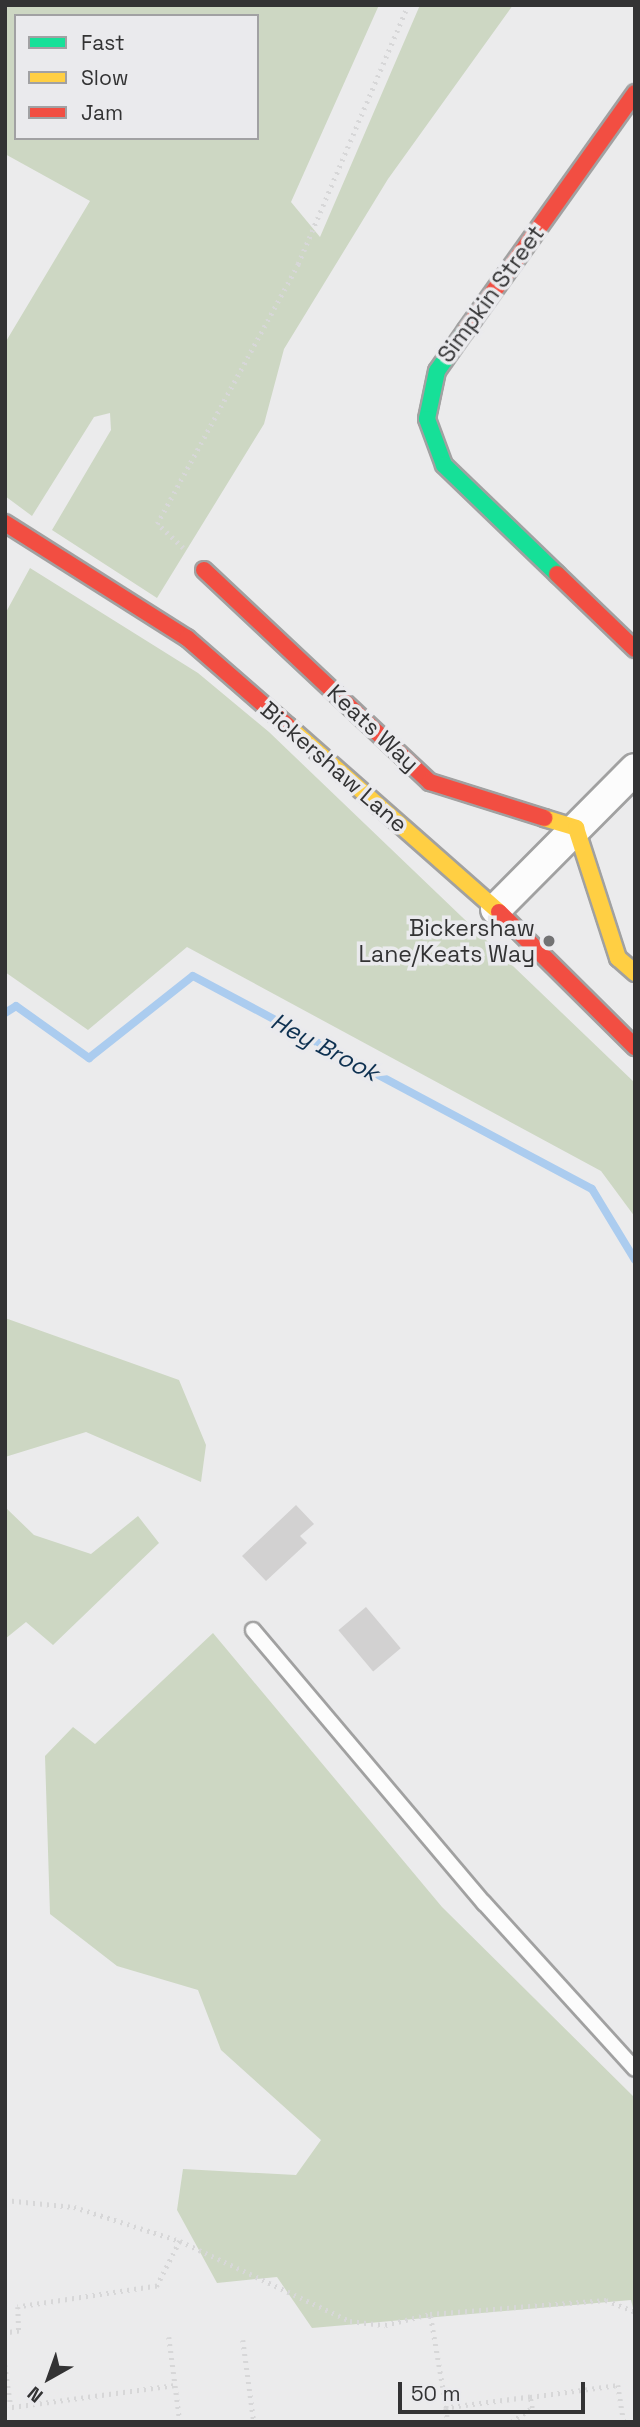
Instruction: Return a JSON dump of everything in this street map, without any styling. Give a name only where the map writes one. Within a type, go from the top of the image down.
[{"type":"street","name":"Simpkin Street","points":[[635,93],[437,370],[428,419],[444,465],[635,649]]},
{"type":"street","name":"Bickershaw Lane","points":[[5,523],[187,638],[496,909],[635,1047]]},
{"type":"street","name":"Keats Way","points":[[204,570],[430,782],[576,828]]},
{"type":"street","points":[[496,909],[635,769]]},
{"type":"street","points":[[576,828],[618,958],[635,973]]},
{"type":"lane","points":[[253,1630],[484,1903],[635,2069]]},
{"type":"path","points":[[204,570],[158,523],[298,264],[408,5]]},
{"type":"path","points":[[5,2200],[74,2207],[180,2241],[350,2321],[384,2325],[430,2315],[606,2300],[635,2312]]},
{"type":"path","points":[[5,2333],[19,2331],[18,2307],[157,2286],[180,2241]]},
{"type":"path","points":[[430,2315],[448,2422]]},
{"type":"path","points":[[169,2337],[180,2422]]},
{"type":"path","points":[[243,2340],[254,2422]]},
{"type":"path","points":[[5,2365],[8,2408],[175,2385]]},
{"type":"path","points":[[446,2408],[618,2385],[624,2422]]},
{"type":"path","points":[[511,2422],[532,2408],[530,2397]]},
{"type":"green space","points":[[5,5],[379,5],[291,202],[320,237],[420,5],[513,5],[388,179],[284,349],[264,424],[157,598],[52,530],[111,430],[110,413],[94,417],[32,516],[5,496],[5,343],[90,201],[5,154]]},
{"type":"green space","points":[[30,568],[198,673],[269,732],[635,1083],[635,1217],[601,1171],[187,947],[88,1030],[5,972],[5,614]]},
{"type":"green space","points":[[5,1318],[179,1380],[206,1445],[201,1482],[86,1432],[5,1457]]},
{"type":"green space","points":[[5,1507],[34,1535],[91,1554],[138,1516],[159,1543],[53,1645],[26,1622],[5,1639]]},
{"type":"green space","points":[[213,1633],[442,1907],[635,2098],[635,2316],[631,2300],[312,2328],[277,2277],[217,2283],[177,2210],[183,2169],[296,2175],[321,2140],[221,2050],[198,1990],[117,1966],[50,1914],[45,1756],[73,1727],[95,1744]]},
{"type":"building","points":[[296,1505],[314,1524],[300,1536],[307,1543],[266,1581],[242,1556]]},
{"type":"building","points":[[366,1607],[401,1648],[373,1672],[338,1630]]},
{"type":"waterway","name":"Hey Brook","points":[[5,1013],[16,1006],[89,1058],[193,976],[592,1189],[635,1260]]},
{"type":"traffic: fast","points":[[466,330],[437,371],[427,419],[444,465],[557,574]]},
{"type":"traffic: slow","points":[[288,726],[499,912]]},
{"type":"traffic: slow","points":[[544,818],[576,828],[618,958],[635,973]]},
{"type":"traffic: jam","points":[[466,330],[635,93]]},
{"type":"traffic: jam","points":[[5,523],[187,638],[288,726]]},
{"type":"traffic: jam","points":[[204,570],[430,782],[544,818]]},
{"type":"traffic: jam","points":[[557,574],[635,649]]},
{"type":"traffic: jam","points":[[499,912],[635,1047]]},
{"type":"place","name":"Bickershaw Lane/Keats Way","points":[[549,941]]}]
